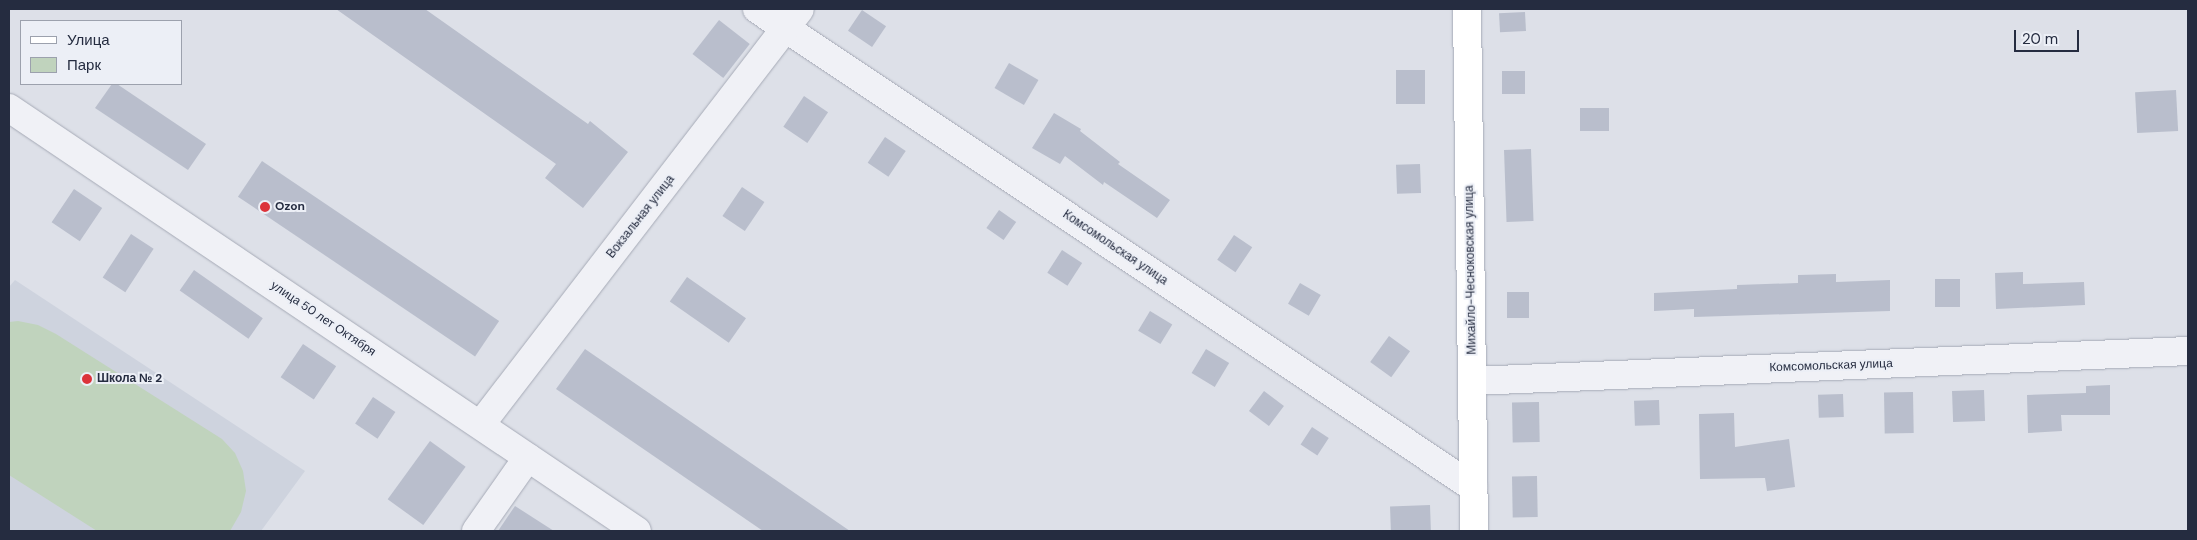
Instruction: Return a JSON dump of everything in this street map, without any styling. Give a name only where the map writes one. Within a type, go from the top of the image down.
[{"type":"main road","name":"Михайло-Чесноковская улица","points":[[1467,9],[1474,531]]},
{"type":"street","name":"Комсомольская улица","points":[[757,9],[793,18],[1473,487]]},
{"type":"street","name":"Вокзальная улица","points":[[481,424],[793,18]]},
{"type":"street","name":"улица 50 лет Октября","points":[[9,108],[481,424],[637,531]]},
{"type":"street","name":"Комсомольская улица","points":[[1473,381],[2188,351]]},
{"type":"street","points":[[476,531],[528,457]]},
{"type":"shaded area","name":"Школа № 2","points":[[15,280],[305,471],[261,531],[9,531],[9,287]]},
{"type":"green space","name":"Школа № 2","points":[[18,321],[38,325],[56,334],[222,439],[235,453],[243,471],[246,491],[241,512],[230,531],[97,531],[9,475],[9,322]]},
{"type":"building","points":[[336,9],[425,9],[588,124],[590,121],[628,152],[583,208],[545,178],[556,164]]},
{"type":"building","points":[[862,10],[886,26],[872,47],[848,31]]},
{"type":"building","points":[[1525,12],[1526,31],[1500,32],[1499,13]]},
{"type":"building","points":[[719,20],[750,44],[723,78],[693,54]]},
{"type":"building","points":[[1009,63],[1038,80],[1024,105],[994,88]]},
{"type":"building","points":[[1396,70],[1425,70],[1425,104],[1396,104]]},
{"type":"building","points":[[1502,71],[1525,71],[1525,94],[1502,94]]},
{"type":"building","points":[[111,85],[118,85],[206,144],[188,170],[95,108]]},
{"type":"building","points":[[2176,90],[2178,131],[2137,133],[2135,92]]},
{"type":"building","points":[[804,96],[828,112],[807,143],[783,127]]},
{"type":"building","points":[[1580,108],[1609,108],[1609,131],[1580,131]]},
{"type":"building","points":[[1054,113],[1081,129],[1080,131],[1120,162],[1118,164],[1170,200],[1157,218],[1104,182],[1103,185],[1065,156],[1060,164],[1032,148]]},
{"type":"building","points":[[885,137],[906,151],[888,177],[868,163]]},
{"type":"building","points":[[1531,149],[1534,221],[1507,222],[1504,150]]},
{"type":"building","points":[[262,161],[499,321],[475,357],[238,197]]},
{"type":"building","points":[[1420,164],[1421,193],[1397,194],[1396,165]]},
{"type":"building","points":[[742,187],[764,202],[745,231],[722,216]]},
{"type":"building","points":[[74,189],[102,208],[80,241],[52,222]]},
{"type":"building","points":[[999,210],[1016,222],[1004,240],[986,228]]},
{"type":"building","points":[[131,234],[154,249],[125,292],[103,278]]},
{"type":"building","points":[[1234,235],[1252,247],[1235,272],[1217,260]]},
{"type":"building","points":[[1062,250],[1082,263],[1067,286],[1047,273]]},
{"type":"building","points":[[194,270],[263,318],[248,339],[180,290]]},
{"type":"building","points":[[2023,272],[2023,284],[2084,282],[2085,305],[1996,309],[1995,273]]},
{"type":"building","points":[[1836,274],[1836,282],[1890,280],[1890,311],[1694,317],[1694,309],[1654,311],[1654,293],[1737,289],[1737,285],[1798,283],[1798,275]]},
{"type":"building","points":[[687,277],[746,318],[729,343],[670,302]]},
{"type":"building","points":[[1935,279],[1960,279],[1960,307],[1935,307]]},
{"type":"building","points":[[1300,283],[1321,295],[1309,316],[1288,304]]},
{"type":"building","points":[[1507,292],[1529,292],[1529,318],[1507,318]]},
{"type":"building","points":[[1150,311],[1172,324],[1160,344],[1138,331]]},
{"type":"building","points":[[1389,336],[1410,351],[1391,377],[1370,362]]},
{"type":"building","points":[[303,344],[336,366],[314,400],[281,377]]},
{"type":"building","points":[[585,349],[850,531],[763,531],[556,389]]},
{"type":"building","points":[[1206,349],[1229,363],[1215,387],[1192,373]]},
{"type":"building","points":[[2110,385],[2110,415],[2061,415],[2062,431],[2028,433],[2027,395],[2086,393],[2086,386]]},
{"type":"building","points":[[1984,390],[1985,421],[1953,422],[1952,391]]},
{"type":"building","points":[[1264,391],[1284,406],[1269,426],[1249,411]]},
{"type":"building","points":[[1913,392],[1914,433],[1885,433],[1884,393]]},
{"type":"building","points":[[1843,394],[1844,417],[1819,418],[1818,395]]},
{"type":"building","points":[[373,397],[395,412],[377,439],[355,424]]},
{"type":"building","points":[[1659,400],[1660,425],[1635,426],[1634,401]]},
{"type":"building","points":[[1512,402],[1539,402],[1540,442],[1513,442]]},
{"type":"building","points":[[1734,413],[1735,447],[1789,439],[1795,487],[1767,491],[1765,478],[1700,479],[1699,414]]},
{"type":"building","points":[[1312,427],[1329,438],[1317,456],[1301,445]]},
{"type":"building","points":[[430,441],[466,467],[423,525],[388,499]]},
{"type":"building","points":[[1512,476],[1537,476],[1538,517],[1513,517]]},
{"type":"building","points":[[1430,505],[1431,531],[1391,531],[1390,506]]},
{"type":"building","points":[[515,506],[554,531],[498,531]]},
{"type":"place","name":"Ozon","points":[[265,207]]},
{"type":"place","name":"Школа № 2","points":[[87,379]]}]
